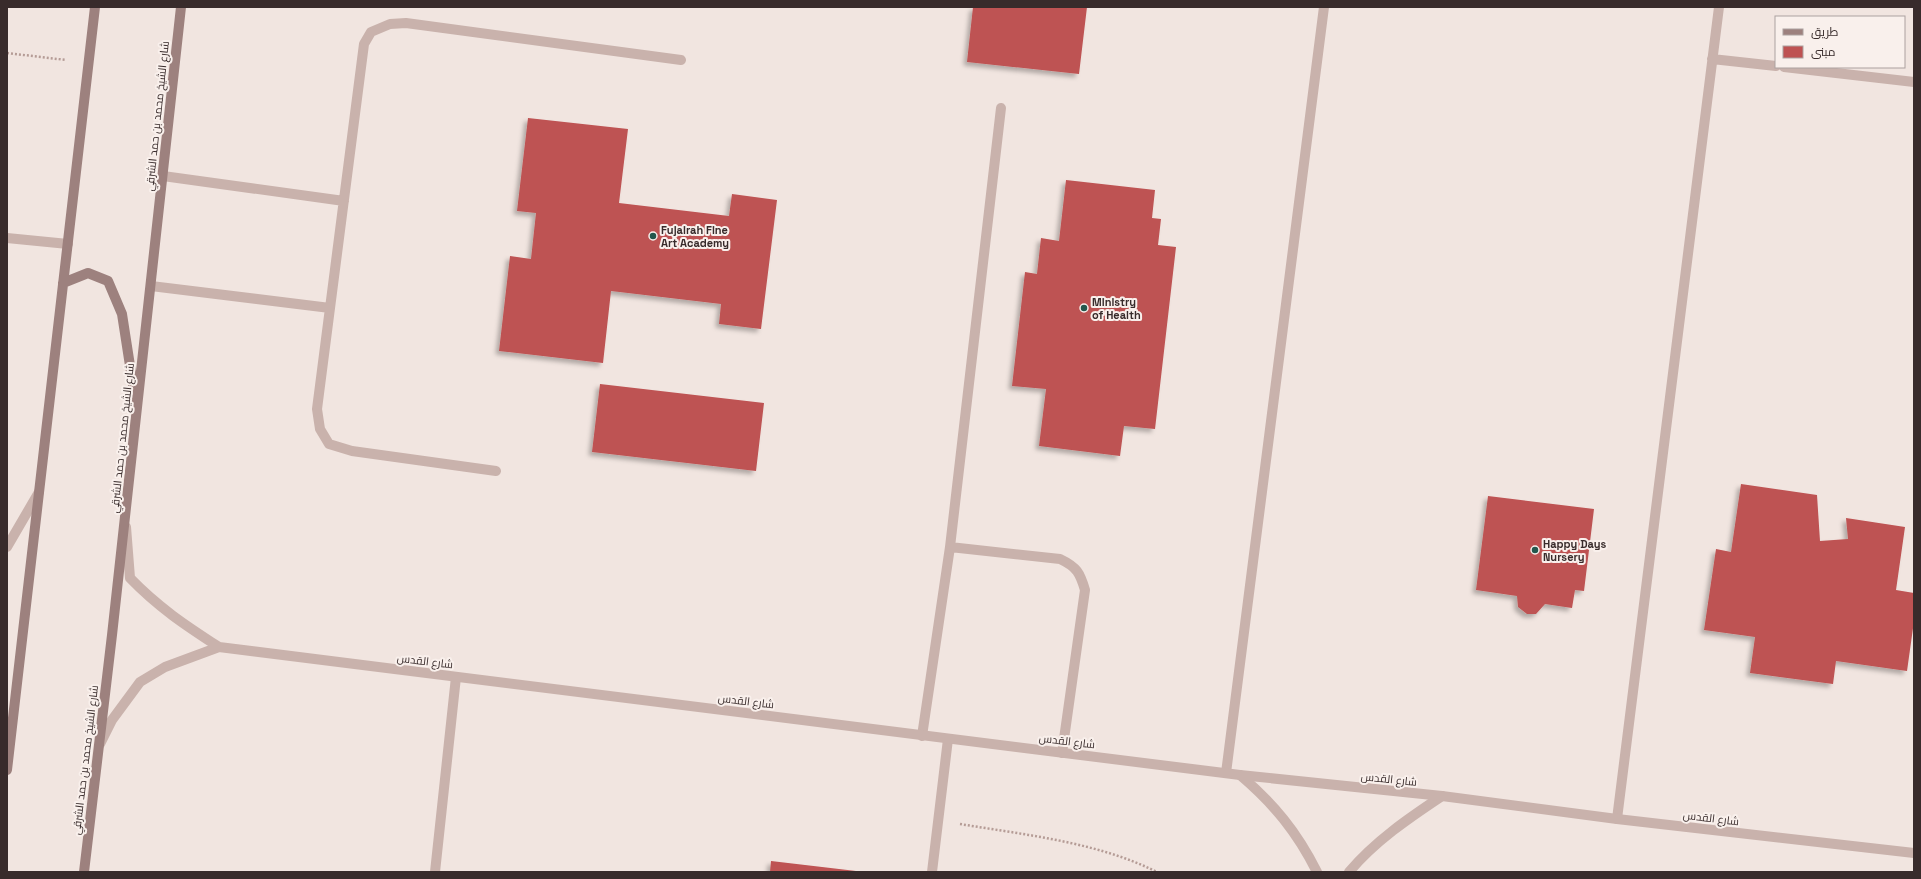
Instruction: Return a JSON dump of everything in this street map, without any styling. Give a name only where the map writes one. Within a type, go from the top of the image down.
[{"type":"main road","points":[[7,770],[8,746],[95,7]]},
{"type":"main road","name":"شارع الشيخ محمد بن حمد الشرقي","points":[[84,872],[126,515],[181,7]]},
{"type":"main road","points":[[63,283],[88,273],[108,281],[122,314],[137,412]]},
{"type":"street","points":[[1226,773],[1324,7]]},
{"type":"street","points":[[1617,819],[1719,7]]},
{"type":"street","points":[[496,471],[352,451],[329,444],[320,429],[317,409],[364,44],[371,32],[390,24],[406,23],[682,60]]},
{"type":"street","points":[[1712,59],[1775,66]]},
{"type":"street","points":[[1793,68],[1914,82]]},
{"type":"street","points":[[922,736],[950,546],[1001,108]]},
{"type":"street","points":[[163,176],[344,201]]},
{"type":"street","points":[[7,238],[68,244]]},
{"type":"street","points":[[151,286],[330,308]]},
{"type":"street","points":[[7,547],[39,492]]},
{"type":"street","name":"شارع القدس","points":[[126,515],[130,578],[159,606],[178,621],[219,647],[1240,775],[1442,796],[1617,819],[1914,853]]},
{"type":"street","points":[[950,546],[1060,559],[1074,565],[1082,578],[1085,590],[1062,753]]},
{"type":"street","name":"شارع القدس","points":[[99,746],[112,720],[140,682],[165,667],[219,647]]},
{"type":"street","points":[[435,872],[456,677]]},
{"type":"street","points":[[932,872],[948,739]]},
{"type":"street","points":[[1240,775],[1278,810],[1303,847],[1316,872]]},
{"type":"street","points":[[1349,872],[1385,837],[1410,817],[1442,796]]},
{"type":"path","points":[[7,53],[88,63]]},
{"type":"path","points":[[938,820],[1070,843],[1120,856],[1157,872]]},
{"type":"building","points":[[973,7],[1087,7],[1079,74],[967,62]]},
{"type":"building","name":"Fujairah Fine Art Academy","points":[[528,118],[628,129],[619,203],[729,216],[732,194],[777,200],[761,329],[719,324],[721,304],[611,291],[603,363],[499,351],[510,256],[531,259],[536,213],[517,211]]},
{"type":"building","points":[[1066,180],[1155,190],[1152,218],[1161,219],[1158,245],[1176,247],[1155,429],[1124,426],[1120,456],[1039,446],[1046,389],[1012,386],[1025,272],[1037,274],[1041,238],[1059,241]]},
{"type":"building","points":[[600,384],[764,403],[756,471],[592,452]]},
{"type":"building","points":[[1741,484],[1817,495],[1820,541],[1848,539],[1846,518],[1905,527],[1896,590],[1914,593],[1914,621],[1907,671],[1836,661],[1833,684],[1750,673],[1755,637],[1704,630],[1716,549],[1731,552]]},
{"type":"building","name":"Happy Days Nursery","points":[[1488,496],[1594,509],[1584,591],[1575,590],[1572,608],[1545,604],[1536,614],[1527,614],[1518,607],[1517,596],[1476,590]]},
{"type":"building","points":[[771,861],[856,871],[856,872],[770,872]]},
{"type":"place","name":"Fujairah Fine Art Academy","points":[[653,236]]},
{"type":"place","name":"Ministry of Health","points":[[1084,308]]},
{"type":"place","name":"Happy Days Nursery","points":[[1535,550]]}]
